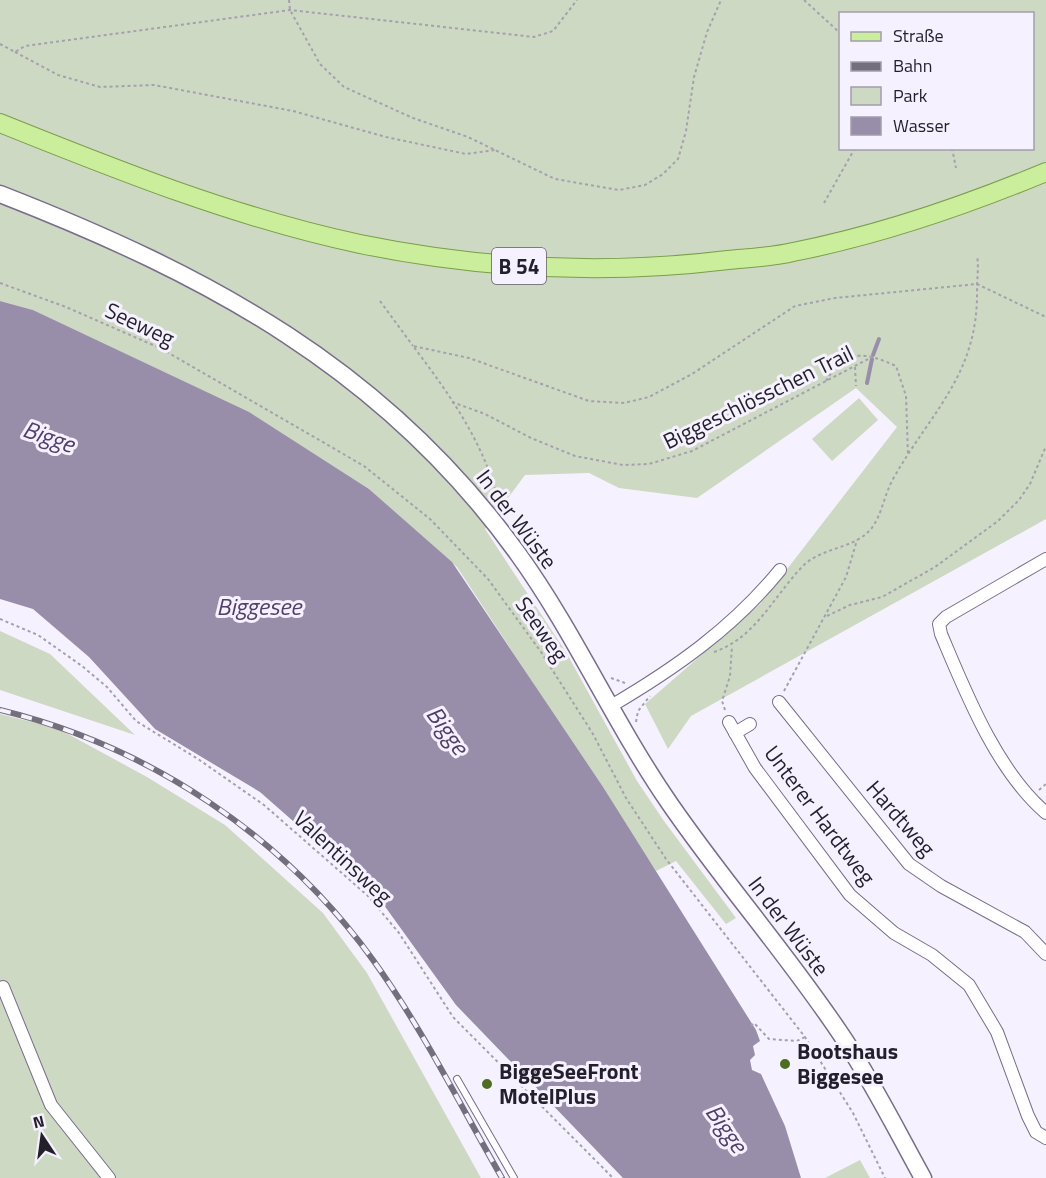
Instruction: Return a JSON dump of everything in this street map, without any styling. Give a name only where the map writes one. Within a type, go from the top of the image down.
[{"type":"main road","name":"B 54","points":[[0,123],[75,154],[302,230],[360,244],[451,259],[545,268],[624,269],[791,253],[916,221],[959,207],[1046,172]]},
{"type":"main road","name":"In der Wüste","points":[[0,194],[98,235],[247,309],[298,340],[342,372],[411,430],[482,506],[545,593],[687,829],[844,1039],[923,1178]]},
{"type":"street","points":[[1046,559],[946,617],[939,624],[968,699],[1017,782],[1046,813]]},
{"type":"street","points":[[611,706],[649,684],[738,616],[780,570]]},
{"type":"street","name":"Hardtweg","points":[[779,702],[909,864],[941,886],[1025,932],[1046,954]]},
{"type":"street","name":"Unterer Hardtweg","points":[[750,724],[732,727],[755,768],[850,895],[894,933],[932,955],[969,985],[997,1032],[1036,1132],[1046,1138]]},
{"type":"street","points":[[3,987],[51,1105],[109,1178]]},
{"type":"lane","points":[[457,1079],[514,1178]]},
{"type":"path","points":[[289,0],[290,10],[320,64],[344,87],[495,150],[555,179],[579,185],[619,190],[645,185],[654,180],[671,166],[683,147],[694,77],[707,32],[721,0]]},
{"type":"path","points":[[15,52],[25,45],[290,10],[534,37],[554,30],[577,0]]},
{"type":"path","points":[[804,0],[839,32]]},
{"type":"path","points":[[0,44],[58,75],[100,87],[154,85],[293,111],[386,137],[466,154],[495,150]]},
{"type":"path","points":[[824,203],[854,150]]},
{"type":"path","points":[[952,150],[957,168]]},
{"type":"path","points":[[712,653],[732,646],[761,618],[804,565],[824,551],[857,540],[870,531],[878,519],[892,480],[944,401],[965,363],[974,340],[978,311],[977,256]]},
{"type":"path","name":"Seeweg","points":[[0,283],[66,307],[182,360],[364,466],[430,519],[488,579],[541,651],[593,734],[626,798],[666,859],[805,1037],[853,1113],[885,1178]]},
{"type":"path","points":[[413,346],[469,358],[589,401],[624,403],[649,397],[692,374],[795,306],[835,298],[977,284],[1046,317]]},
{"type":"path","points":[[380,301],[452,402],[485,459],[496,496]]},
{"type":"path","points":[[826,381],[835,366],[851,356],[873,357],[896,366],[903,382],[908,455]]},
{"type":"path","name":"Biggeschlösschen Trail","points":[[452,402],[485,414],[531,438],[575,456],[623,465],[649,464],[692,451],[873,357]]},
{"type":"path","points":[[855,367],[856,386]]},
{"type":"path","points":[[827,616],[850,605],[882,597],[935,567],[998,521],[1019,500],[1030,484],[1046,446]]},
{"type":"path","points":[[779,702],[846,577],[857,540]]},
{"type":"path","name":"Valentinsweg","points":[[0,619],[38,635],[82,666],[107,687],[136,721],[205,764],[264,805],[368,896],[399,933],[453,1017],[612,1178]]},
{"type":"path","points":[[732,646],[730,676],[722,701],[732,727]]},
{"type":"path","points":[[607,677],[617,682],[649,684],[653,693],[638,711],[637,728]]},
{"type":"path","points":[[750,1026],[754,1023],[769,1039],[796,1041],[805,1037]]},
{"type":"green space","points":[[0,0],[1046,0],[1046,519],[691,716],[668,749],[645,704],[760,604],[897,427],[856,388],[697,498],[619,488],[589,473],[525,475],[485,529],[566,652],[637,781],[736,918],[726,924],[676,861],[656,871],[457,567],[369,489],[248,412],[33,310],[0,301]]},
{"type":"green space","points":[[859,398],[878,420],[832,461],[812,439]]},
{"type":"green space","points":[[0,631],[50,654],[135,735],[0,690]]},
{"type":"green space","points":[[0,714],[57,728],[147,777],[225,825],[323,913],[367,973],[481,1178],[0,1178]]},
{"type":"green space","points":[[860,1160],[870,1178],[825,1178]]},
{"type":"water","name":"Biggesee","points":[[0,301],[33,310],[249,412],[369,489],[452,562],[603,787],[756,1030],[760,1041],[753,1046],[755,1055],[750,1060],[752,1070],[761,1074],[785,1126],[801,1178],[623,1178],[456,1005],[376,894],[260,792],[155,729],[89,657],[33,609],[0,599]]},
{"type":"waterway","points":[[873,355],[879,339]]},
{"type":"waterway","points":[[867,383],[872,359]]},
{"type":"railway","points":[[0,710],[55,726],[108,747],[159,772],[208,802],[254,835],[298,873],[337,915],[391,986],[502,1178]]},
{"type":"place","name":"Bootshaus Biggesee","points":[[785,1064]]},
{"type":"place","name":"BiggeSeeFront MotelPlus","points":[[487,1084]]},
{"type":"water label","name":"Bigge","points":[[49,436]]},
{"type":"water label","name":"Bigge","points":[[448,730]]},
{"type":"water label","name":"Bigge","points":[[727,1128]]}]
